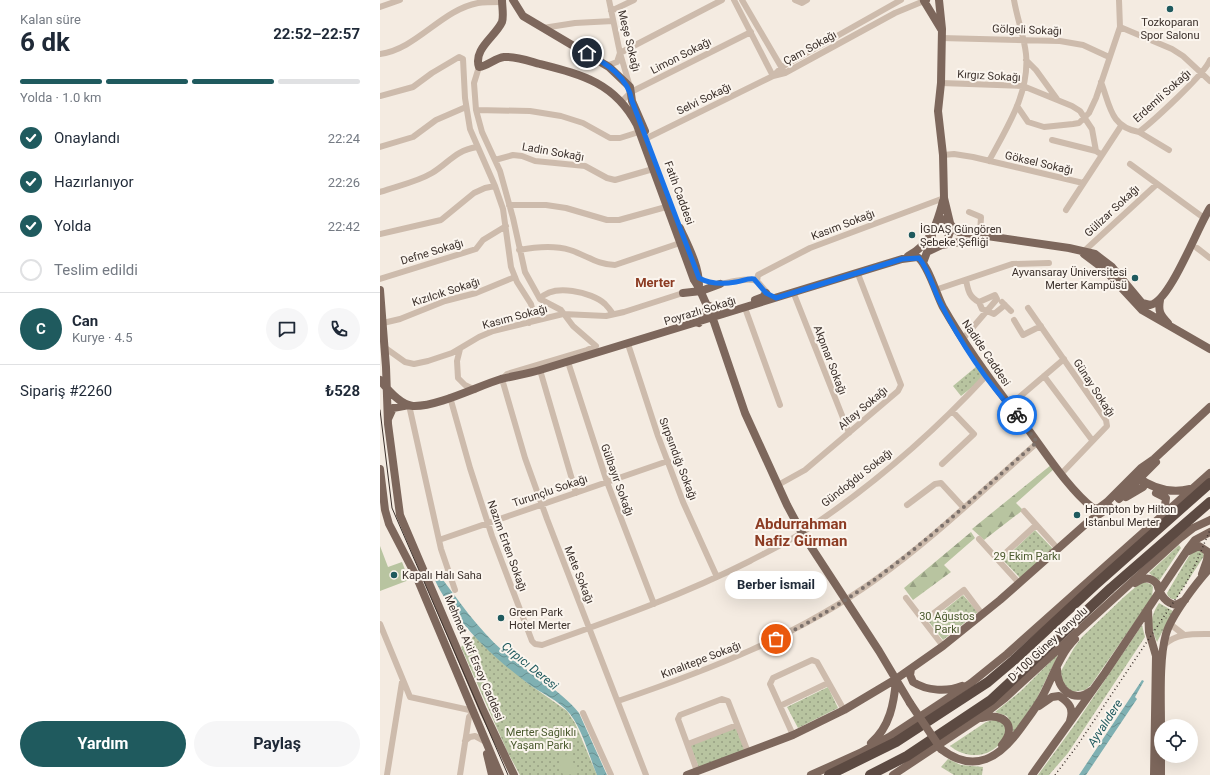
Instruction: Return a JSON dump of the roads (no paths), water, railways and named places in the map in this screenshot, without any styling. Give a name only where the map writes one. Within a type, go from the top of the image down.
[{"type":"highway","points":[[829,775],[896,742],[988,682],[1210,483]]},
{"type":"highway","points":[[870,775],[907,756],[991,700],[1111,588],[1210,502]]},
{"type":"main road","points":[[479,67],[477,59],[480,52],[503,20],[502,1],[509,0],[513,1],[523,16],[605,64],[630,90]]},
{"type":"main road","points":[[925,0],[941,34]]},
{"type":"main road","points":[[939,0],[941,83],[938,111],[943,155],[944,198],[952,228],[959,232],[1087,255],[1104,269],[1142,310],[1210,349]]},
{"type":"main road","name":"Fatih Caddesi","points":[[479,67],[484,67],[503,57],[514,58],[574,73],[605,87],[622,101],[629,110],[639,132],[645,139],[666,207],[694,280],[713,319],[745,413],[778,485],[802,533],[912,703]]},
{"type":"main road","name":"Fatih Caddesi","points":[[630,90],[632,101],[645,139],[699,278],[700,290]]},
{"type":"main road","points":[[902,259],[921,248],[932,234],[938,221],[944,198]]},
{"type":"main road","points":[[1172,326],[1159,313],[1158,308],[1160,300],[1175,278],[1210,208]]},
{"type":"main road","points":[[938,221],[944,219],[950,223]]},
{"type":"main road","points":[[941,247],[948,238],[950,223]]},
{"type":"main road","points":[[932,234],[932,244],[941,247]]},
{"type":"main road","points":[[902,259],[917,257],[922,263],[927,252],[972,239],[993,239],[1095,254],[1112,267],[1144,304],[1152,305],[1160,300]]},
{"type":"main road","name":"Poyrazlı Sokağı","points":[[388,424],[391,410],[397,407],[427,404],[450,398],[502,379],[540,370],[713,319],[902,259]]},
{"type":"main road","name":"Nadide Caddesi","points":[[922,263],[962,340],[986,376],[1008,406],[1088,504]]},
{"type":"main road","points":[[699,278],[709,283],[720,284]]},
{"type":"main road","points":[[683,293],[720,284]]},
{"type":"main road","name":"Mehmet Akif Ersoy Caddesi","points":[[380,290],[386,367],[388,424],[400,515],[486,717],[514,775]]},
{"type":"main road","points":[[699,323],[705,313],[707,305],[713,310],[725,310],[761,298],[766,293]]},
{"type":"main road","points":[[592,354],[595,351],[596,346],[607,350]]},
{"type":"main road","points":[[380,373],[383,373],[386,367]]},
{"type":"main road","points":[[380,380],[387,388],[409,405]]},
{"type":"main road","points":[[687,775],[793,735],[844,710],[911,669],[943,646],[1020,583],[1088,522],[1117,501],[1210,407]]},
{"type":"main road","points":[[1088,504],[1094,508],[1099,508],[1137,480],[1171,447],[1210,414]]},
{"type":"main road","points":[[1150,468],[1152,479],[1156,487]]},
{"type":"main road","points":[[380,469],[382,509],[417,578],[500,775]]},
{"type":"main road","points":[[811,775],[860,753],[889,737],[971,683],[1007,654],[1210,473]]},
{"type":"main road","points":[[1137,480],[1172,492],[1191,489]]},
{"type":"main road","points":[[1137,480],[1165,496],[1167,501],[1164,514]]},
{"type":"main road","points":[[1088,504],[1092,513],[1088,522]]},
{"type":"main road","name":"D-100 Güney Yanyolu","points":[[893,775],[909,766],[980,718],[1019,686],[1122,590],[1187,533],[1210,520]]},
{"type":"main road","points":[[1032,775],[1062,735],[1195,540],[1210,532]]},
{"type":"main road","points":[[1183,557],[1196,546],[1203,546],[1206,549],[1208,556],[1201,578]]},
{"type":"main road","points":[[1161,719],[1164,646],[1170,624],[1201,578],[1210,568]]},
{"type":"main road","points":[[1122,590],[1142,578],[1149,578],[1157,584],[1160,592],[1168,603],[1176,605],[1186,600]]},
{"type":"main road","points":[[1148,610],[1150,632],[1156,656],[1154,775]]},
{"type":"main road","points":[[911,669],[907,676],[907,685],[912,703],[943,747],[953,758],[966,762],[978,763],[990,760],[999,754],[1009,744],[1034,710],[1064,652],[1087,626],[1092,618]]},
{"type":"main road","points":[[1057,664],[1059,684],[1067,693],[1075,697],[1086,695],[1092,691]]},
{"type":"main road","points":[[911,669],[910,675],[913,682],[928,688],[946,690],[971,683]]},
{"type":"main road","points":[[860,753],[876,739],[886,724],[895,702],[896,679]]},
{"type":"main road","points":[[1034,710],[1052,697],[1059,696],[1065,700],[1071,706],[1073,714],[1062,735]]},
{"type":"main road","points":[[943,747],[954,754],[969,758],[983,757],[998,750],[1008,736],[1007,722],[997,716],[980,718]]},
{"type":"main road","points":[[487,745],[488,761],[492,775]]},
{"type":"main road","points":[[1161,763],[1161,775]]},
{"type":"main road","points":[[899,775],[909,766]]},
{"type":"street","points":[[380,6],[400,0]]},
{"type":"street","name":"Meşe Sokağı","points":[[609,0],[620,53],[630,90]]},
{"type":"street","points":[[611,11],[634,0]]},
{"type":"street","points":[[605,64],[608,65],[617,62],[620,53],[722,0]]},
{"type":"street","points":[[734,0],[773,76]]},
{"type":"street","points":[[742,0],[783,70]]},
{"type":"street","points":[[795,0],[802,3],[807,0]]},
{"type":"street","name":"Çam Sokağı","points":[[773,76],[901,0]]},
{"type":"street","name":"Çam Sokağı","points":[[783,70],[895,13],[925,0]]},
{"type":"street","name":"Göksel Sokağı","points":[[989,161],[1017,106],[1023,86],[1026,60],[1025,47],[1014,0]]},
{"type":"street","points":[[1017,106],[1028,122],[1044,128],[1079,123],[1084,118],[1091,108],[1120,27],[1119,0]]},
{"type":"street","points":[[380,54],[394,50],[408,43],[454,13],[467,7],[478,3],[502,1]]},
{"type":"street","points":[[543,28],[575,23],[613,21]]},
{"type":"street","points":[[1120,27],[1172,49],[1183,56],[1210,81]]},
{"type":"street","name":"Limon Sokağı","points":[[622,101],[630,90],[751,32]]},
{"type":"street","name":"Gölgeli Sokağı","points":[[941,34],[1060,41],[1083,45],[1109,57]]},
{"type":"street","points":[[380,96],[412,87],[432,72],[459,57],[463,59],[466,107],[470,129],[496,186],[506,226],[511,266],[533,313],[529,323]]},
{"type":"street","name":"Kırgız Sokağı","points":[[1026,60],[1036,70],[1058,100]]},
{"type":"street","name":"Erdemli Sokağı","points":[[1101,82],[1114,118],[1121,126],[1138,132],[1149,125],[1202,74],[1210,60]]},
{"type":"street","points":[[479,67],[474,83],[476,110],[482,132],[495,160],[510,205],[525,272],[540,299],[555,306],[573,326],[596,346]]},
{"type":"street","name":"Selvi Sokağı","points":[[645,139],[773,76]]},
{"type":"street","name":"Kırgız Sokağı","points":[[941,83],[1023,86],[1058,100],[1076,108],[1084,118],[1092,129],[1096,151]]},
{"type":"street","points":[[380,147],[412,137],[436,120],[466,107]]},
{"type":"street","points":[[476,110],[547,113],[583,123],[610,138],[620,138],[639,132]]},
{"type":"street","points":[[1066,210],[1121,126]]},
{"type":"street","points":[[1138,132],[1169,150]]},
{"type":"street","points":[[1052,140],[1096,151],[1102,155]]},
{"type":"street","points":[[380,192],[425,176],[439,168],[457,153],[477,147]]},
{"type":"street","name":"Göksel Sokağı","points":[[943,155],[954,154],[1083,183]]},
{"type":"street","name":"Ladin Sokağı","points":[[495,160],[513,155],[522,156],[535,161],[585,166],[607,178],[615,180],[653,168]]},
{"type":"street","points":[[1130,164],[1204,218]]},
{"type":"street","name":"Gülizar Sokağı","points":[[1082,253],[1157,184]]},
{"type":"street","points":[[380,234],[441,220],[474,193],[485,188],[496,186]]},
{"type":"street","name":"Kasım Sokağı","points":[[757,280],[758,275],[810,248],[944,198]]},
{"type":"street","points":[[510,205],[546,205],[582,212],[607,220],[619,220],[666,207]]},
{"type":"street","points":[[969,212],[981,217],[980,235]]},
{"type":"street","name":"Defne Sokağı","points":[[380,279],[476,249],[483,240],[506,226]]},
{"type":"street","points":[[519,250],[560,248],[570,250],[605,265],[615,265],[680,243]]},
{"type":"street","points":[[1197,248],[1210,258]]},
{"type":"street","points":[[935,290],[1012,264],[1049,263]]},
{"type":"street","name":"Altay Sokağı","points":[[778,485],[804,470],[898,391],[900,385],[858,274]]},
{"type":"street","name":"Kızılcık Sokağı","points":[[383,323],[400,319],[445,301],[476,293],[515,277]]},
{"type":"street","points":[[720,284],[735,283],[749,278],[757,280],[766,293],[776,298]]},
{"type":"street","points":[[966,280],[969,294],[979,302],[982,309],[986,312],[994,314],[1005,305]]},
{"type":"street","name":"Kasım Sokağı","points":[[540,299],[543,296],[559,291],[580,292],[605,304],[613,314]]},
{"type":"street","name":"Kasım Sokağı","points":[[384,347],[404,362],[414,364],[428,361],[460,349],[479,337],[493,332],[563,314],[613,314],[642,307],[683,293]]},
{"type":"street","name":"Akpınar Sokağı","points":[[794,294],[849,433]]},
{"type":"street","points":[[979,302],[995,295],[1011,311]]},
{"type":"street","points":[[962,340],[998,299]]},
{"type":"street","points":[[745,308],[780,405]]},
{"type":"street","name":"Günay Sokağı","points":[[1028,308],[1106,420],[1107,426],[1062,473]]},
{"type":"street","points":[[1014,320],[1023,335],[1041,326]]},
{"type":"street","name":"Sırpsındığı Sokağı","points":[[628,344],[668,461],[684,502],[718,577]]},
{"type":"street","name":"Poyrazlı Sokağı","points":[[502,379],[506,374],[596,346]]},
{"type":"street","points":[[460,349],[457,361],[458,378],[465,385],[475,390]]},
{"type":"street","points":[[1008,406],[1064,359]]},
{"type":"street","name":"Gülbayır Sokağı","points":[[568,362],[607,482],[654,604]]},
{"type":"street","points":[[540,370],[576,493]]},
{"type":"street","name":"Gündoğdu Sokağı","points":[[590,628],[654,604],[718,577],[802,533],[889,467],[952,411],[986,376]]},
{"type":"street","points":[[1044,376],[1092,440]]},
{"type":"street","name":"Mete Sokağı","points":[[502,379],[525,458],[646,775]]},
{"type":"street","name":"Nazım Erten Sokağı","points":[[450,398],[488,523],[532,641],[535,644],[542,645],[590,628]]},
{"type":"street","points":[[409,405],[439,540],[455,590]]},
{"type":"street","points":[[942,464],[974,434],[952,411]]},
{"type":"street","name":"Kınalıtepe Sokağı","points":[[618,701],[700,672],[741,655],[787,634],[846,600],[892,567],[1037,442]]},
{"type":"street","name":"Turunçlu Sokağı","points":[[439,540],[668,461]]},
{"type":"street","points":[[906,505],[935,484],[941,483],[963,507]]},
{"type":"street","points":[[1024,511],[1058,549]]},
{"type":"street","points":[[999,559],[1036,525]]},
{"type":"street","points":[[979,539],[1020,583]]},
{"type":"street","points":[[925,620],[964,590],[982,614]]},
{"type":"street","points":[[906,598],[925,620],[943,646]]},
{"type":"street","points":[[380,624],[410,697],[474,712],[469,717],[460,775]]},
{"type":"street","points":[[1170,624],[1183,634]]},
{"type":"street","points":[[1164,646],[1174,638],[1183,634],[1210,634]]},
{"type":"street","points":[[793,735],[770,684],[773,678],[779,675],[812,660],[817,662],[844,710]]},
{"type":"street","points":[[387,775],[402,680]]},
{"type":"street","points":[[780,706],[828,683]]},
{"type":"street","points":[[697,771],[678,719],[680,715],[722,698],[728,701],[748,752]]},
{"type":"street","points":[[583,713],[611,775]]},
{"type":"street","points":[[688,744],[737,725]]},
{"type":"street","points":[[466,742],[470,737],[475,736],[487,745]]},
{"type":"water","points":[[438,573],[469,614],[494,642],[512,659],[553,688],[579,713],[607,775],[597,775],[579,728],[566,709],[531,686],[500,661],[462,621],[441,593],[434,578]]},
{"type":"water","points":[[1142,680],[1144,681],[1135,697],[1137,699],[1086,775],[1079,775]]},
{"type":"tram line","points":[[380,410],[392,508],[508,775]]},
{"type":"railway","points":[[1055,775],[1077,746],[1185,585],[1210,530]]},
{"type":"place","name":"Tozkoparan Spor Salonu","points":[[1170,9]]},
{"type":"place","name":"İGDAŞ Güngören Şebeke Şefliği","points":[[912,235]]},
{"type":"place","name":"Ayvansaray Üniversitesi Merter Kampüsü","points":[[1135,278]]},
{"type":"place","name":"Hampton by Hilton Istanbul Merter","points":[[1077,515]]},
{"type":"place","name":"Kapalı Halı Saha","points":[[394,575]]},
{"type":"place","name":"Green Park Hotel Merter","points":[[501,618]]},
{"type":"place","name":"Berber İsmail","points":[[776,639]]},
{"type":"district","name":"Merter","points":[[655,282]]},
{"type":"district","name":"Abdurrahman Nafiz Gürman","points":[[801,532]]},
{"type":"park label","name":"29 Ekim Parkı","points":[[1027,556]]},
{"type":"park label","name":"30 Ağustos Parkı","points":[[947,622]]},
{"type":"park label","name":"Merter Sağlıklı Yaşam Parkı","points":[[541,738]]},
{"type":"water label","name":"Çırpıcı Deresi","points":[[530,666]]},
{"type":"water label","name":"Ayvalıdere","points":[[1105,723]]}]
